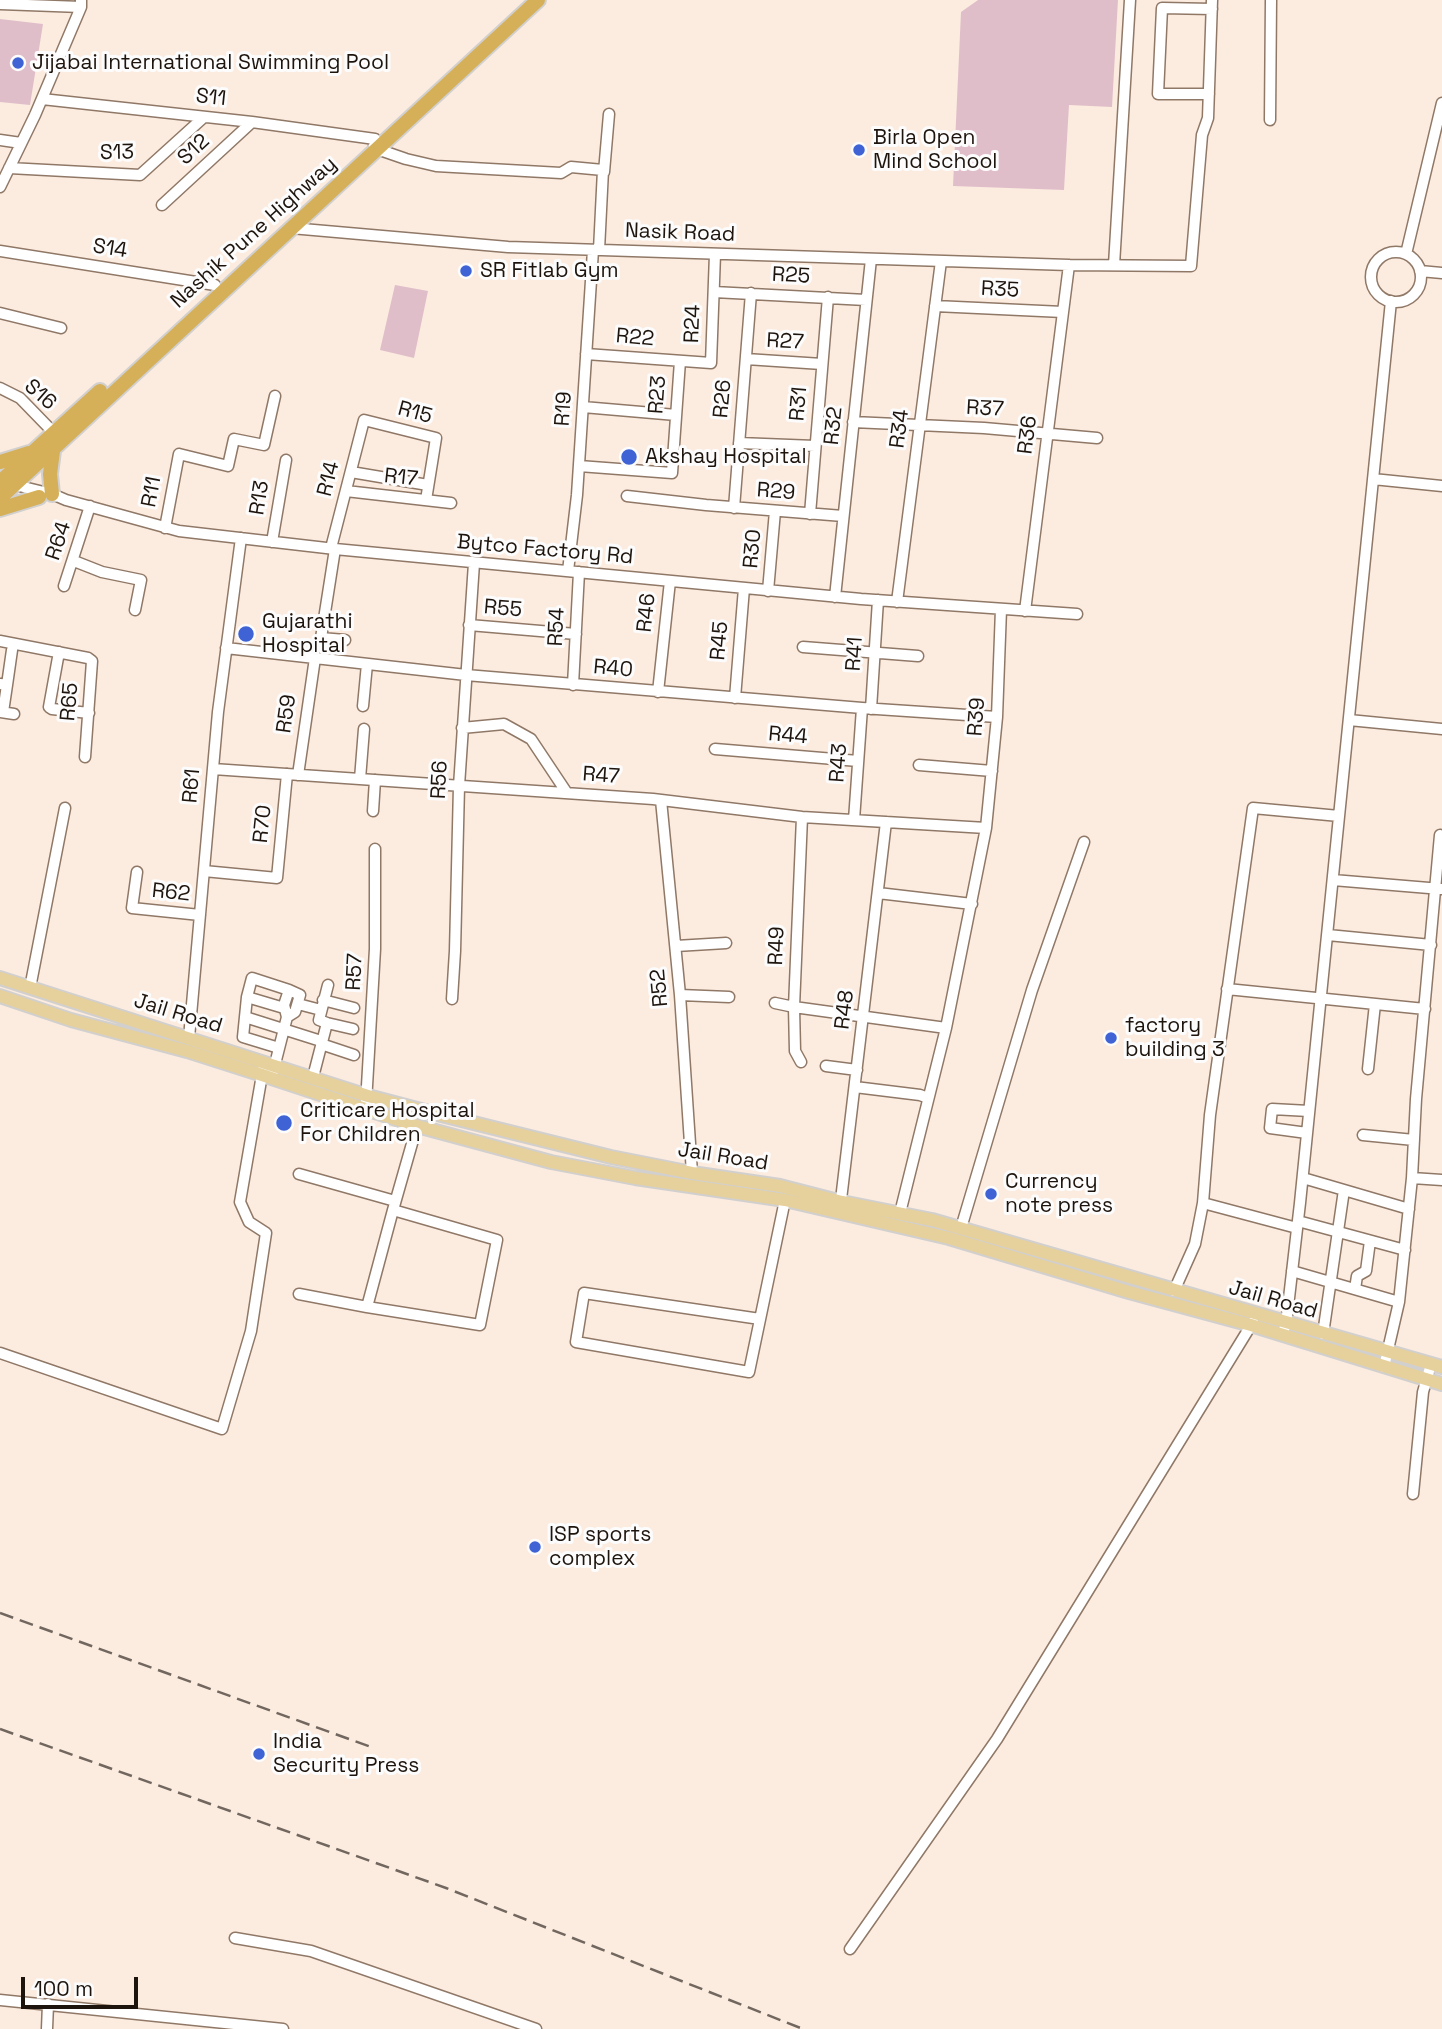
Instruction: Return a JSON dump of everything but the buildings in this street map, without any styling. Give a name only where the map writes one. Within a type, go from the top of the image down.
[{"type":"highway","name":"Nashik Pune Highway","points":[[3,487],[53,451],[290,228],[526,0]]},
{"type":"highway","name":"Nashik Pune Highway","points":[[3,487],[33,452],[215,285],[538,0]]},
{"type":"highway","points":[[0,509],[52,497],[50,474],[53,451]]},
{"type":"highway","points":[[0,462],[33,452]]},
{"type":"main road","name":"Jail Road","points":[[0,978],[368,1096],[611,1157],[780,1186],[840,1208],[900,1213],[961,1228],[1174,1291],[1284,1329],[1323,1334],[1436,1366]]},
{"type":"main road","points":[[0,996],[71,1020],[187,1051],[417,1126],[551,1162],[840,1208],[1097,1282],[1254,1320]]},
{"type":"main road","points":[[607,1173],[611,1157]]},
{"type":"main road","points":[[1097,1282],[1102,1270]]},
{"type":"main road","points":[[1284,1329],[1384,1367],[1442,1384]]},
{"type":"street","points":[[1114,265],[1130,0]]},
{"type":"street","points":[[1270,120],[1272,0]]},
{"type":"street","points":[[0,4],[81,3],[42,99],[0,187]]},
{"type":"street","points":[[1212,5],[1209,94],[1158,94],[1162,8],[1212,5]]},
{"type":"street","name":"Nasik Road","points":[[290,228],[508,247],[1069,265],[1191,266],[1202,135],[1208,118],[1209,94]]},
{"type":"street","name":"S11","points":[[42,99],[253,122],[374,144],[406,159],[436,166],[561,173],[576,167],[601,169],[604,172]]},
{"type":"street","points":[[1406,254],[1442,103]]},
{"type":"street","name":"R19","points":[[568,571],[609,114]]},
{"type":"street","name":"S13","points":[[9,168],[140,175],[204,117]]},
{"type":"street","name":"S12","points":[[162,205],[253,122]]},
{"type":"street","points":[[0,140],[22,143]]},
{"type":"street","name":"S14","points":[[0,251],[215,285]]},
{"type":"street","points":[[1390,253],[1406,254],[1413,259],[1421,279],[1414,295],[1399,302],[1391,301],[1378,294],[1374,288],[1371,280],[1374,266],[1378,260],[1390,253]]},
{"type":"street","name":"R24","points":[[680,361],[711,363],[715,254]]},
{"type":"street","name":"R32","points":[[835,597],[871,259]]},
{"type":"street","name":"R34","points":[[897,602],[941,261]]},
{"type":"street","name":"R36","points":[[1025,611],[1069,265]]},
{"type":"street","points":[[1420,271],[1442,273]]},
{"type":"street","name":"R25","points":[[714,292],[866,300]]},
{"type":"street","name":"R26","points":[[734,508],[751,293]]},
{"type":"street","name":"R31","points":[[810,514],[828,297]]},
{"type":"street","points":[[1284,1329],[1310,1111],[1391,301]]},
{"type":"street","name":"R35","points":[[935,306],[1063,312]]},
{"type":"street","points":[[0,313],[61,328]]},
{"type":"street","name":"R22","points":[[586,354],[680,361]]},
{"type":"street","name":"R27","points":[[746,359],[822,364]]},
{"type":"street","name":"R23","points":[[579,466],[672,473],[680,361]]},
{"type":"street","name":"S16","points":[[0,388],[20,398],[54,433]]},
{"type":"street","name":"R11","points":[[165,528],[179,454],[228,466],[234,439],[264,445],[275,396]]},
{"type":"street","points":[[583,407],[676,415]]},
{"type":"street","name":"R14","points":[[345,640],[321,638],[333,549],[364,420]]},
{"type":"street","name":"R15","points":[[364,420],[436,438],[426,500]]},
{"type":"street","name":"R37","points":[[853,422],[1048,432],[1097,438]]},
{"type":"street","points":[[739,443],[815,446]]},
{"type":"street","name":"R13","points":[[272,542],[286,460]]},
{"type":"street","points":[[351,472],[428,485]]},
{"type":"street","points":[[1373,479],[1442,485]]},
{"type":"street","name":"Bytco Factory Rd","points":[[3,487],[90,506],[165,528],[272,542],[835,597],[1077,614]]},
{"type":"street","name":"R17","points":[[346,491],[451,503]]},
{"type":"street","name":"R29","points":[[627,496],[843,516]]},
{"type":"street","name":"R64","points":[[64,586],[90,506]]},
{"type":"street","name":"R30","points":[[768,591],[775,511]]},
{"type":"street","name":"R61","points":[[189,1038],[213,769],[241,538]]},
{"type":"street","points":[[74,561],[102,572],[141,580],[135,610]]},
{"type":"street","name":"R56","points":[[452,999],[459,786],[474,563]]},
{"type":"street","name":"R54","points":[[573,685],[579,572]]},
{"type":"street","name":"R46","points":[[658,692],[670,581]]},
{"type":"street","name":"R45","points":[[735,698],[744,588]]},
{"type":"street","name":"R41","points":[[866,709],[878,600]]},
{"type":"street","name":"R39","points":[[900,1213],[946,1028],[986,828],[997,717],[1001,609]]},
{"type":"street","name":"R55","points":[[470,625],[576,634]]},
{"type":"street","name":"R65","points":[[0,641],[92,661],[85,757]]},
{"type":"street","points":[[803,647],[918,656]]},
{"type":"street","name":"R40","points":[[226,648],[573,685],[997,717]]},
{"type":"street","points":[[6,713],[4,684],[12,650]]},
{"type":"street","points":[[59,652],[49,707],[89,713]]},
{"type":"street","name":"R59","points":[[293,774],[315,658]]},
{"type":"street","points":[[363,706],[367,664]]},
{"type":"street","name":"R43","points":[[854,820],[858,761],[866,709]]},
{"type":"street","points":[[1349,720],[1442,729]]},
{"type":"street","points":[[462,728],[504,724],[531,739],[567,793]]},
{"type":"street","points":[[360,779],[364,729]]},
{"type":"street","name":"R44","points":[[715,749],[858,761]]},
{"type":"street","points":[[919,765],[992,771]]},
{"type":"street","name":"R47","points":[[213,769],[661,800],[802,817],[986,828]]},
{"type":"street","name":"R70","points":[[204,871],[276,877],[293,774]]},
{"type":"street","points":[[373,811],[375,780]]},
{"type":"street","name":"R52","points":[[661,800],[676,946],[692,1173]]},
{"type":"street","points":[[30,988],[65,808]]},
{"type":"street","points":[[1174,1291],[1195,1244],[1203,1203],[1210,1115],[1253,808],[1339,816]]},
{"type":"street","name":"R49","points":[[801,1062],[795,1051],[794,1007],[802,817]]},
{"type":"street","name":"R48","points":[[840,1208],[886,822]]},
{"type":"street","points":[[1384,1367],[1399,1301],[1405,1250],[1431,945],[1439,889],[1440,835]]},
{"type":"street","points":[[961,1228],[1032,990],[1084,842]]},
{"type":"street","name":"R57","points":[[364,1110],[368,1096],[375,949],[375,849]]},
{"type":"street","name":"R62","points":[[137,872],[132,908],[200,915]]},
{"type":"street","points":[[1333,880],[1439,889]]},
{"type":"street","points":[[878,893],[972,904]]},
{"type":"street","points":[[1328,935],[1431,945]]},
{"type":"street","points":[[676,946],[726,943]]},
{"type":"street","points":[[247,997],[285,1012],[295,1012],[299,993],[252,978],[247,997],[243,1037],[279,1048]]},
{"type":"street","points":[[328,985],[319,1021],[353,1029]]},
{"type":"street","points":[[0,1353],[222,1429],[251,1331],[266,1233],[249,1222],[240,1202],[270,1063],[279,1048],[284,1029],[289,989]]},
{"type":"street","points":[[1227,989],[1425,1009]]},
{"type":"street","points":[[680,995],[729,997]]},
{"type":"street","points":[[775,1003],[946,1028]]},
{"type":"street","points":[[298,1004],[354,1008]]},
{"type":"street","points":[[1368,1069],[1375,1004]]},
{"type":"street","points":[[245,1017],[354,1055]]},
{"type":"street","points":[[313,1077],[327,1023]]},
{"type":"street","points":[[826,1066],[857,1070]]},
{"type":"street","points":[[855,1087],[929,1098]]},
{"type":"street","points":[[1307,1133],[1270,1128],[1272,1109],[1310,1111]]},
{"type":"street","points":[[367,1307],[417,1126]]},
{"type":"street","points":[[1363,1135],[1414,1140]]},
{"type":"street","points":[[299,1174],[498,1240],[480,1325],[299,1294]]},
{"type":"street","points":[[1303,1178],[1409,1209]]},
{"type":"street","points":[[1412,1178],[1442,1180]]},
{"type":"street","points":[[1323,1334],[1344,1190]]},
{"type":"street","points":[[760,1319],[584,1293],[576,1342],[749,1372],[785,1200]]},
{"type":"street","points":[[1203,1203],[1338,1232],[1405,1250]]},
{"type":"street","points":[[1355,1289],[1357,1276],[1366,1271],[1370,1241]]},
{"type":"street","points":[[1292,1271],[1399,1301]]},
{"type":"street","points":[[850,1949],[997,1739],[1254,1320]]},
{"type":"street","points":[[1413,1494],[1423,1392],[1436,1366]]},
{"type":"street","points":[[234,1938],[311,1951],[536,2029]]},
{"type":"street","points":[[0,2000],[284,2029]]},
{"type":"street","points":[[47,2029],[48,2004]]},
{"type":"shaded area","points":[[978,0],[1118,0],[1112,107],[1069,105],[1064,190],[953,186],[961,12]]},
{"type":"shaded area","name":"Jijabai International Swimming Pool","points":[[0,19],[43,24],[30,105],[0,102]]},
{"type":"shaded area","points":[[395,285],[428,291],[414,358],[380,350]]},
{"type":"railway","points":[[0,1613],[374,1748]]},
{"type":"railway","points":[[0,1729],[446,1888],[803,2029]]},
{"type":"place","name":"Jijabai International Swimming Pool","points":[[18,63]]},
{"type":"place","name":"Birla Open Mind School","points":[[859,150]]},
{"type":"place","name":"SR Fitlab Gym","points":[[466,271]]},
{"type":"place","name":"Akshay Hospital","points":[[629,457]]},
{"type":"place","name":"Gujarathi Hospital","points":[[246,634]]},
{"type":"place","name":"factory building 3","points":[[1111,1038]]},
{"type":"place","name":"Criticare Hospital For Children","points":[[284,1123]]},
{"type":"place","name":"Currency note press","points":[[991,1194]]},
{"type":"place","name":"ISP sports complex","points":[[535,1547]]},
{"type":"place","name":"India Security Press","points":[[259,1754]]}]
